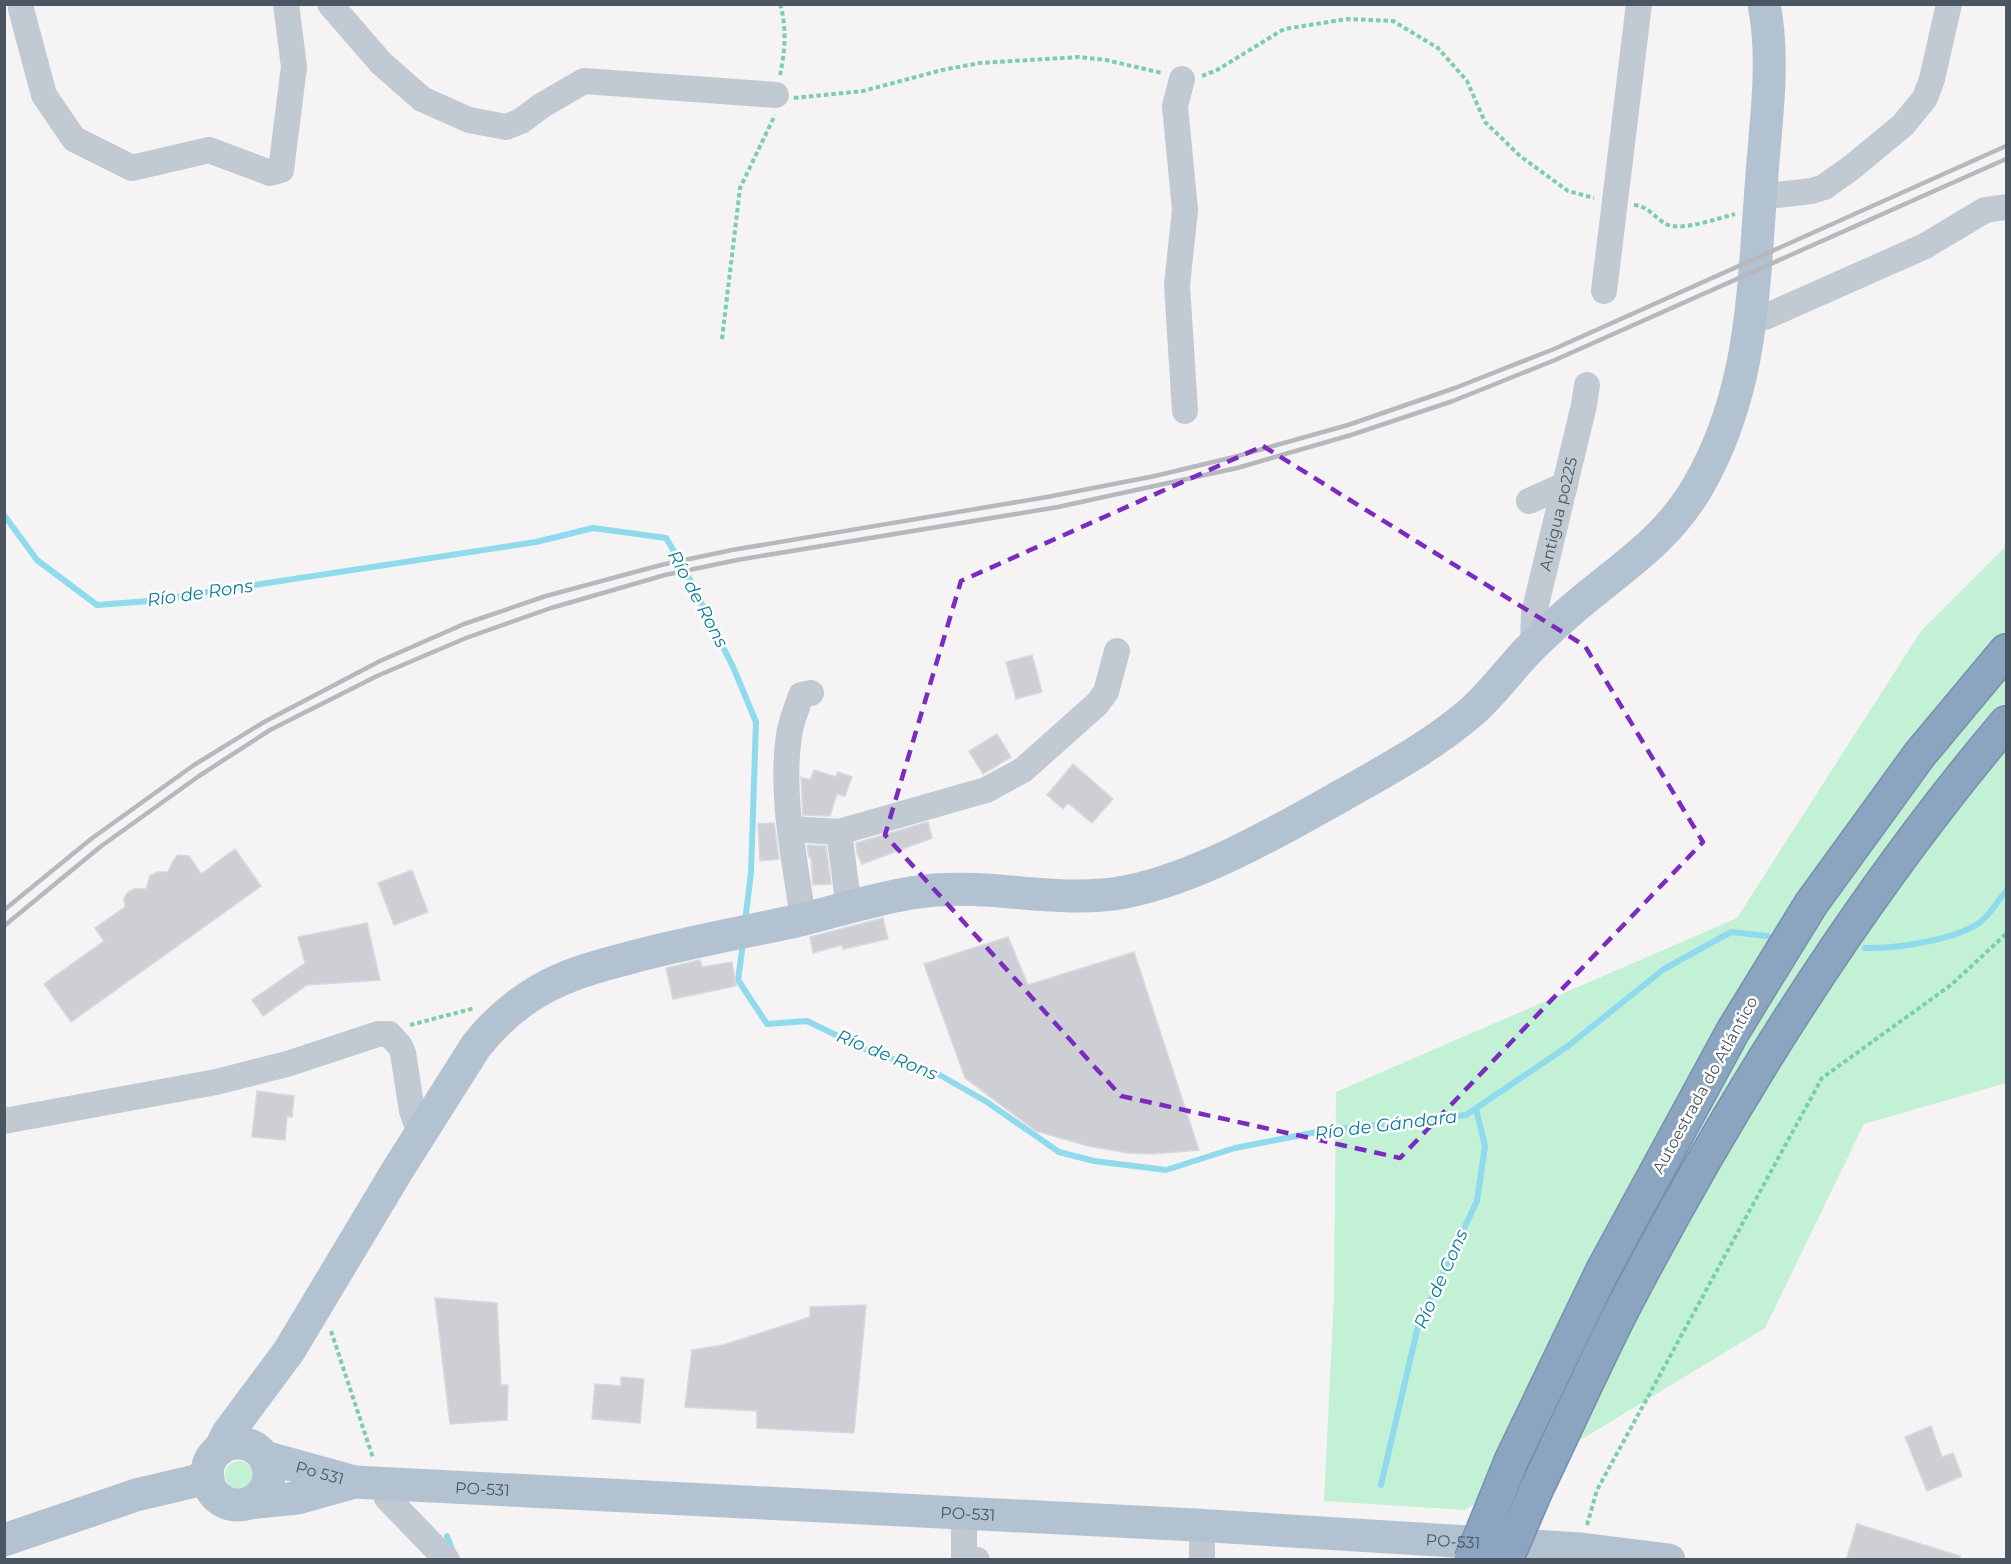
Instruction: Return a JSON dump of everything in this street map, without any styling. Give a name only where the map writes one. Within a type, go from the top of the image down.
[{"type":"highway","name":"Autoestrada do Atlántico","points":[[1472,1560],[1512,1459],[1603,1270],[1733,1031],[1811,904],[1920,754],[2007,651]]},
{"type":"highway","points":[[1526,1555],[1536,1490],[1638,1281],[1692,1180],[1780,1034],[1881,884],[1970,767],[2007,723]]},
{"type":"main road","points":[[4,1540],[247,1459],[269,1472],[268,1483],[259,1497],[249,1503],[236,1505],[224,1502],[214,1493],[247,1459],[255,1426],[283,1360],[420,1133],[490,1028],[534,994],[579,972],[651,952],[909,893],[940,890],[1018,892],[1070,897],[1128,892],[1214,862],[1303,818],[1431,744],[1487,698],[1533,645],[1571,610],[1649,547],[1676,520],[1698,485],[1731,414],[1741,377],[1750,320],[1770,64],[1764,4]]},
{"type":"main road","name":"Po 531","points":[[247,1459],[365,1476]]},
{"type":"main road","name":"PO-531","points":[[365,1476],[1428,1539],[1526,1555],[1581,1549],[1669,1560]]},
{"type":"main road","name":"Po 531","points":[[297,1498],[365,1476]]},
{"type":"main road","name":"PO-531","points":[[249,1503],[297,1498]]},
{"type":"street","points":[[21,4],[44,94],[74,139],[132,168],[209,150],[270,173],[281,170],[294,67],[286,4]]},
{"type":"street","points":[[330,4],[381,63],[422,99],[469,120],[506,127],[521,121],[541,106],[584,81],[776,94]]},
{"type":"street","points":[[1604,291],[1639,4]]},
{"type":"street","points":[[1759,203],[1824,187],[1903,126],[1924,98],[1932,79],[1948,4]]},
{"type":"street","points":[[1182,79],[1174,106],[1185,210],[1177,285],[1185,411]]},
{"type":"street","points":[[1750,320],[1765,316],[1925,246],[1985,210],[2007,207]]},
{"type":"street","name":"Antigua po225","points":[[1533,645],[1534,613],[1587,385]]},
{"type":"street","points":[[1529,501],[1565,485]]},
{"type":"street","points":[[791,829],[839,832],[986,790],[1023,770],[1097,704],[1106,692],[1117,651]]},
{"type":"street","points":[[803,919],[787,807],[789,734],[801,695],[811,693]]},
{"type":"street","points":[[839,832],[849,908]]},
{"type":"street","points":[[4,1121],[216,1082],[287,1064],[378,1035],[389,1034],[400,1046],[412,1111],[420,1133]]},
{"type":"street","name":"PO-531","points":[[297,1498],[387,1498],[866,1516],[1202,1549],[1428,1539]]},
{"type":"street","points":[[387,1498],[447,1560]]},
{"type":"street","points":[[964,1527],[964,1559],[977,1560]]},
{"type":"path","points":[[722,339],[740,188],[775,117],[776,94],[784,57],[784,18],[780,4]]},
{"type":"path","points":[[776,94],[796,99],[854,93],[942,70],[980,63],[1079,57],[1106,60],[1182,79],[1200,77],[1217,70],[1284,29],[1347,19],[1393,21],[1437,48],[1467,81],[1485,122],[1520,156],[1568,191],[1616,203],[1641,206],[1667,225],[1678,228],[1759,203]]},
{"type":"path","points":[[1581,1549],[1597,1490],[1822,1078],[1951,985],[2007,934]]},
{"type":"path","points":[[378,1035],[476,1008]]},
{"type":"path","points":[[321,1299],[365,1476]]},
{"type":"highlighted area","points":[[1263,446],[1585,646],[1703,842],[1400,1158],[1121,1096],[885,835],[961,581]]},
{"type":"green space","points":[[2006,546],[2006,1083],[1864,1124],[1765,1328],[1465,1510],[1324,1501],[1334,1297],[1336,1092],[1737,918],[1921,631]]},
{"type":"green space","points":[[239,1461],[249,1465],[253,1475],[249,1485],[239,1489],[229,1485],[225,1475],[229,1465]]},
{"type":"building","points":[[1032,655],[1042,692],[1016,699],[1006,662]]},
{"type":"building","points":[[997,734],[1011,757],[983,774],[969,751]]},
{"type":"building","points":[[1073,764],[1113,799],[1092,823],[1068,803],[1063,809],[1047,795]]},
{"type":"building","points":[[814,770],[836,777],[838,772],[852,777],[845,796],[837,794],[830,816],[803,815],[801,777],[810,780]]},
{"type":"building","points":[[928,822],[932,838],[862,864],[856,843]]},
{"type":"building","points":[[774,823],[779,859],[760,861],[758,824]]},
{"type":"building","points":[[807,845],[826,846],[831,884],[813,885],[811,857],[809,857]]},
{"type":"building","points":[[235,849],[261,886],[71,1022],[44,984],[104,941],[95,928],[125,907],[124,899],[127,893],[134,889],[146,889],[150,876],[157,872],[168,872],[178,855],[189,856],[201,874]]},
{"type":"building","points":[[412,870],[428,912],[394,925],[378,883]]},
{"type":"building","points":[[883,918],[888,939],[843,949],[842,945],[813,953],[810,937]]},
{"type":"building","points":[[367,923],[380,980],[307,985],[263,1016],[252,1000],[305,963],[298,937]]},
{"type":"building","points":[[1008,937],[1028,985],[1134,952],[1199,1150],[1151,1154],[1128,1153],[1088,1146],[1036,1131],[965,1078],[924,964]]},
{"type":"building","points":[[700,960],[702,967],[732,962],[736,986],[673,999],[666,968]]},
{"type":"building","points":[[257,1091],[294,1096],[292,1117],[287,1116],[285,1140],[252,1137]]},
{"type":"building","points":[[435,1298],[497,1303],[501,1385],[508,1385],[507,1420],[450,1424]]},
{"type":"building","points":[[866,1305],[854,1433],[757,1428],[757,1411],[685,1407],[692,1350],[723,1345],[810,1317],[810,1307]]},
{"type":"building","points":[[621,1377],[644,1379],[640,1423],[592,1419],[595,1384],[621,1386]]},
{"type":"building","points":[[1931,1426],[1942,1457],[1953,1453],[1962,1476],[1927,1491],[1905,1437]]},
{"type":"building","points":[[1857,1524],[1960,1556],[1960,1560],[1846,1560]]},
{"type":"waterway","name":"Río de Rons","points":[[4,515],[37,560],[97,605],[149,601],[536,542],[593,528],[666,538],[684,568],[734,669],[756,722],[751,873],[745,921]]},
{"type":"waterway","name":"Río de Gándara","points":[[1865,948],[1924,942],[1968,929],[1979,923],[2006,891]]},
{"type":"waterway","name":"Río de Gándara","points":[[743,943],[738,980],[767,1024],[807,1021],[869,1051],[938,1074],[987,1102],[1059,1152],[1094,1161],[1166,1170],[1235,1148],[1322,1131],[1466,1115],[1568,1046],[1664,969],[1731,932],[1768,936]]},
{"type":"waterway","name":"Río de Cons","points":[[1381,1485],[1418,1326],[1477,1201],[1485,1146],[1476,1109]]},
{"type":"waterway","points":[[447,1536],[453,1552]]},
{"type":"railway","points":[[4,910],[91,839],[194,765],[264,722],[380,661],[464,624],[546,596],[661,565],[732,550],[1047,497],[1155,476],[1234,457],[1348,425],[1455,388],[1554,349],[2006,146]]},
{"type":"railway","points":[[4,926],[100,847],[199,776],[270,730],[377,676],[466,638],[551,608],[665,575],[737,560],[1058,507],[1237,468],[1351,435],[1453,401],[1555,360],[2006,159]]}]
